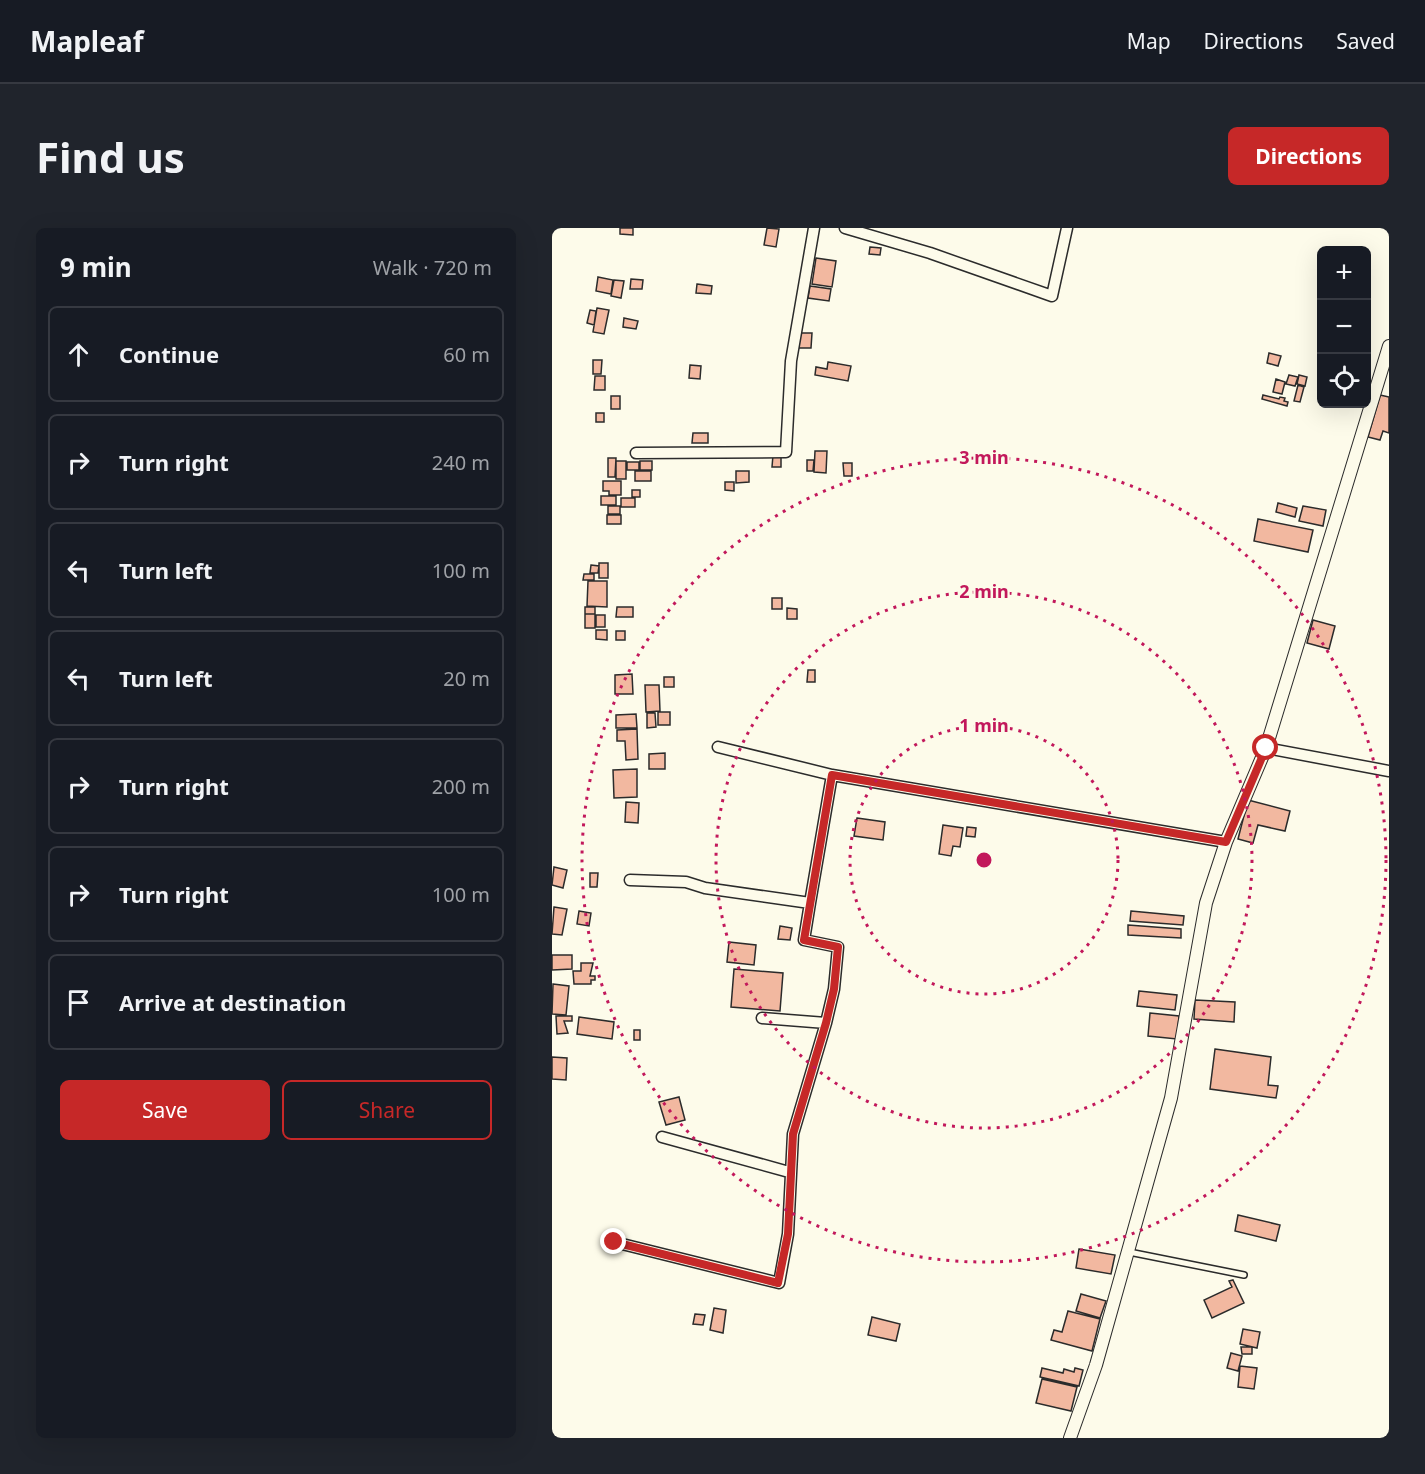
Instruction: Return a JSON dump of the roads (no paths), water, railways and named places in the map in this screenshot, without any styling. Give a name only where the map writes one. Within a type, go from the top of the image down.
[{"type":"street","points":[[636,453],[786,452],[790,361],[814,228]]},
{"type":"street","points":[[845,228],[930,252],[1052,296],[1067,228]]},
{"type":"street","points":[[1070,1438],[1096,1365],[1171,1098],[1206,903],[1226,842],[1266,748],[1389,346]]},
{"type":"street","points":[[718,747],[832,775],[1226,842]]},
{"type":"street","points":[[1266,748],[1389,771]]},
{"type":"street","points":[[614,1242],[778,1283],[788,1234],[789,1172],[793,1134],[834,989],[838,947],[804,940],[832,775]]},
{"type":"street","points":[[630,880],[686,882],[705,888],[810,903]]},
{"type":"street","points":[[762,1018],[826,1023]]},
{"type":"street","points":[[663,1137],[789,1172]]},
{"type":"lane","points":[[1128,1251],[1244,1275]]}]
